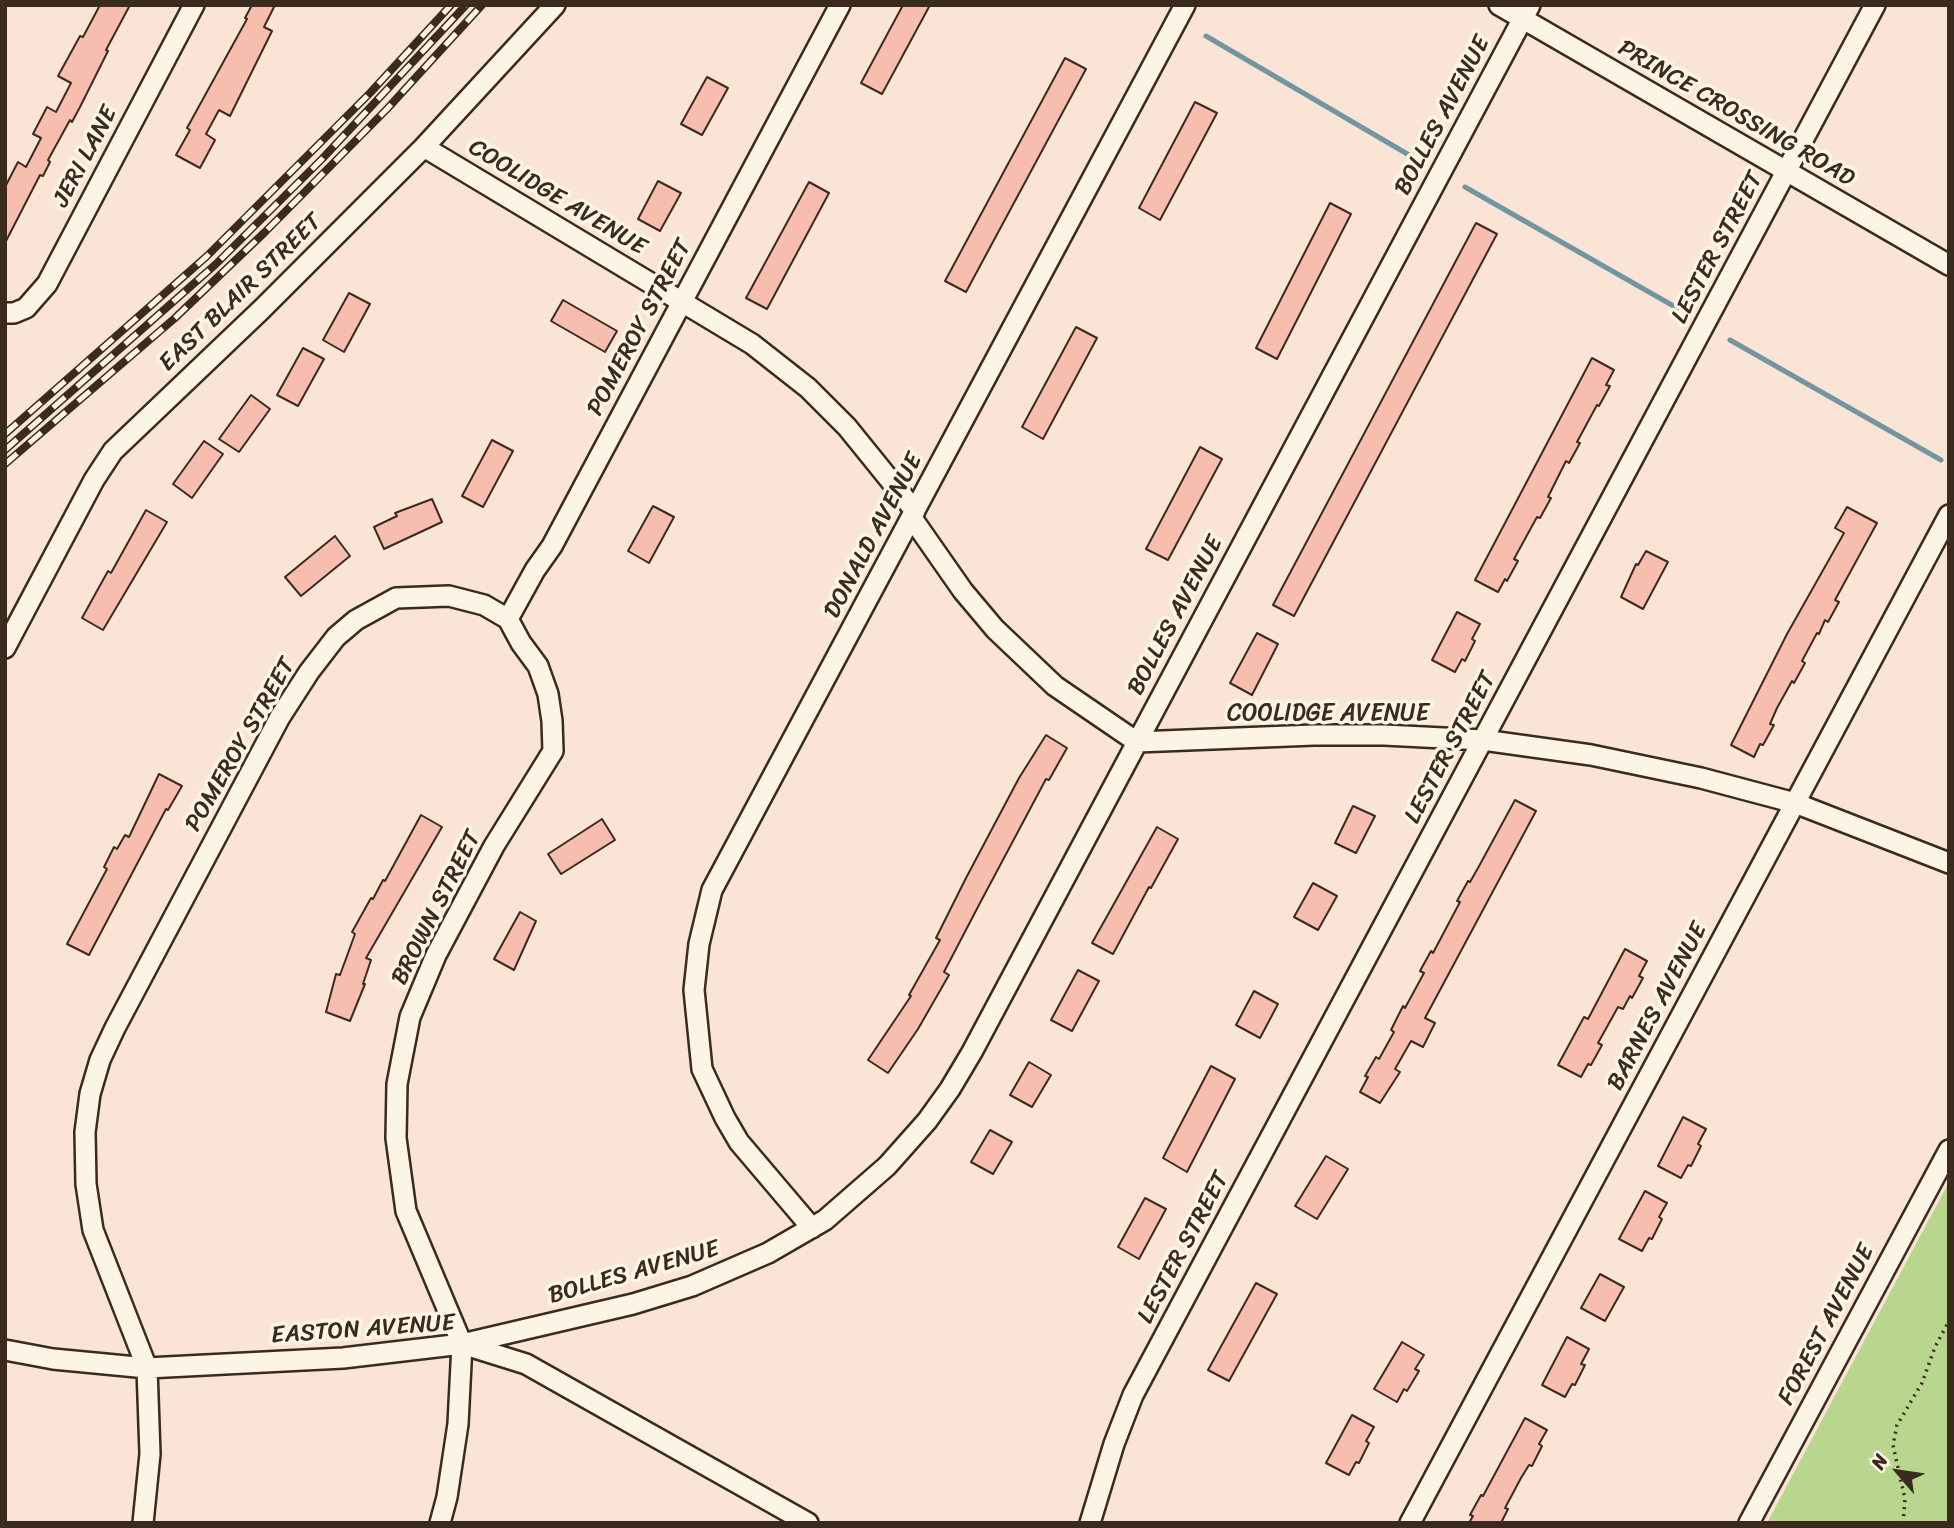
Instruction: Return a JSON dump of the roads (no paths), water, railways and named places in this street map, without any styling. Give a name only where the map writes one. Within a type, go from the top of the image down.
[{"type":"street","name":"JERI LANE","points":[[5,313],[26,308],[47,284],[194,5]]},
{"type":"street","name":"EAST BLAIR STREET","points":[[5,648],[94,480],[113,451],[262,309],[424,147],[555,5]]},
{"type":"street","name":"POMEROY STREET","points":[[143,1523],[150,1454],[147,1368],[93,1230],[86,1184],[85,1132],[90,1094],[100,1060],[280,717],[336,637],[356,620],[396,598],[449,596],[484,605],[508,620],[535,570],[552,546],[840,5]]},
{"type":"street","name":"DONALD AVENUE","points":[[818,1224],[753,1161],[721,1110],[702,1069],[694,1011],[694,981],[699,944],[712,890],[1185,5]]},
{"type":"street","name":"PRINCE CROSSING ROAD","points":[[1499,5],[1527,12],[1787,172],[1949,265]]},
{"type":"street","name":"LESTER STREET","points":[[1090,1523],[1114,1444],[1133,1395],[1875,5]]},
{"type":"street","name":"BOLLES AVENUE","points":[[462,1344],[632,1304],[692,1286],[768,1253],[818,1224],[887,1166],[927,1121],[972,1052],[1527,12]]},
{"type":"street","name":"COOLIDGE AVENUE","points":[[424,147],[682,300],[752,344],[808,388],[848,427],[914,514],[964,592],[1004,639],[1055,686],[1137,742],[1314,735],[1483,740],[1642,765],[1795,803],[1949,863]]},
{"type":"street","name":"BARNES AVENUE","points":[[1410,1523],[1949,514]]},
{"type":"street","name":"BROWN STREET","points":[[440,1523],[449,1486],[458,1424],[462,1344],[406,1211],[396,1138],[396,1094],[410,1017],[436,955],[494,846],[553,751],[548,694],[538,667],[508,620]]},
{"type":"street","name":"FOREST AVENUE","points":[[1749,1523],[1949,1150]]},
{"type":"street","name":"EASTON AVENUE","points":[[5,1350],[53,1359],[147,1368],[343,1358],[462,1344],[527,1364],[808,1523]]},
{"type":"waterway","points":[[1206,36],[1409,155]]},
{"type":"waterway","points":[[1465,187],[1677,308]]},
{"type":"waterway","points":[[1730,340],[1941,460]]},
{"type":"railway","points":[[5,434],[207,256],[370,93],[451,5]]},
{"type":"railway","points":[[5,450],[216,264],[322,159],[466,5]]},
{"type":"railway","points":[[5,464],[175,318],[265,232],[387,109],[482,5]]}]
